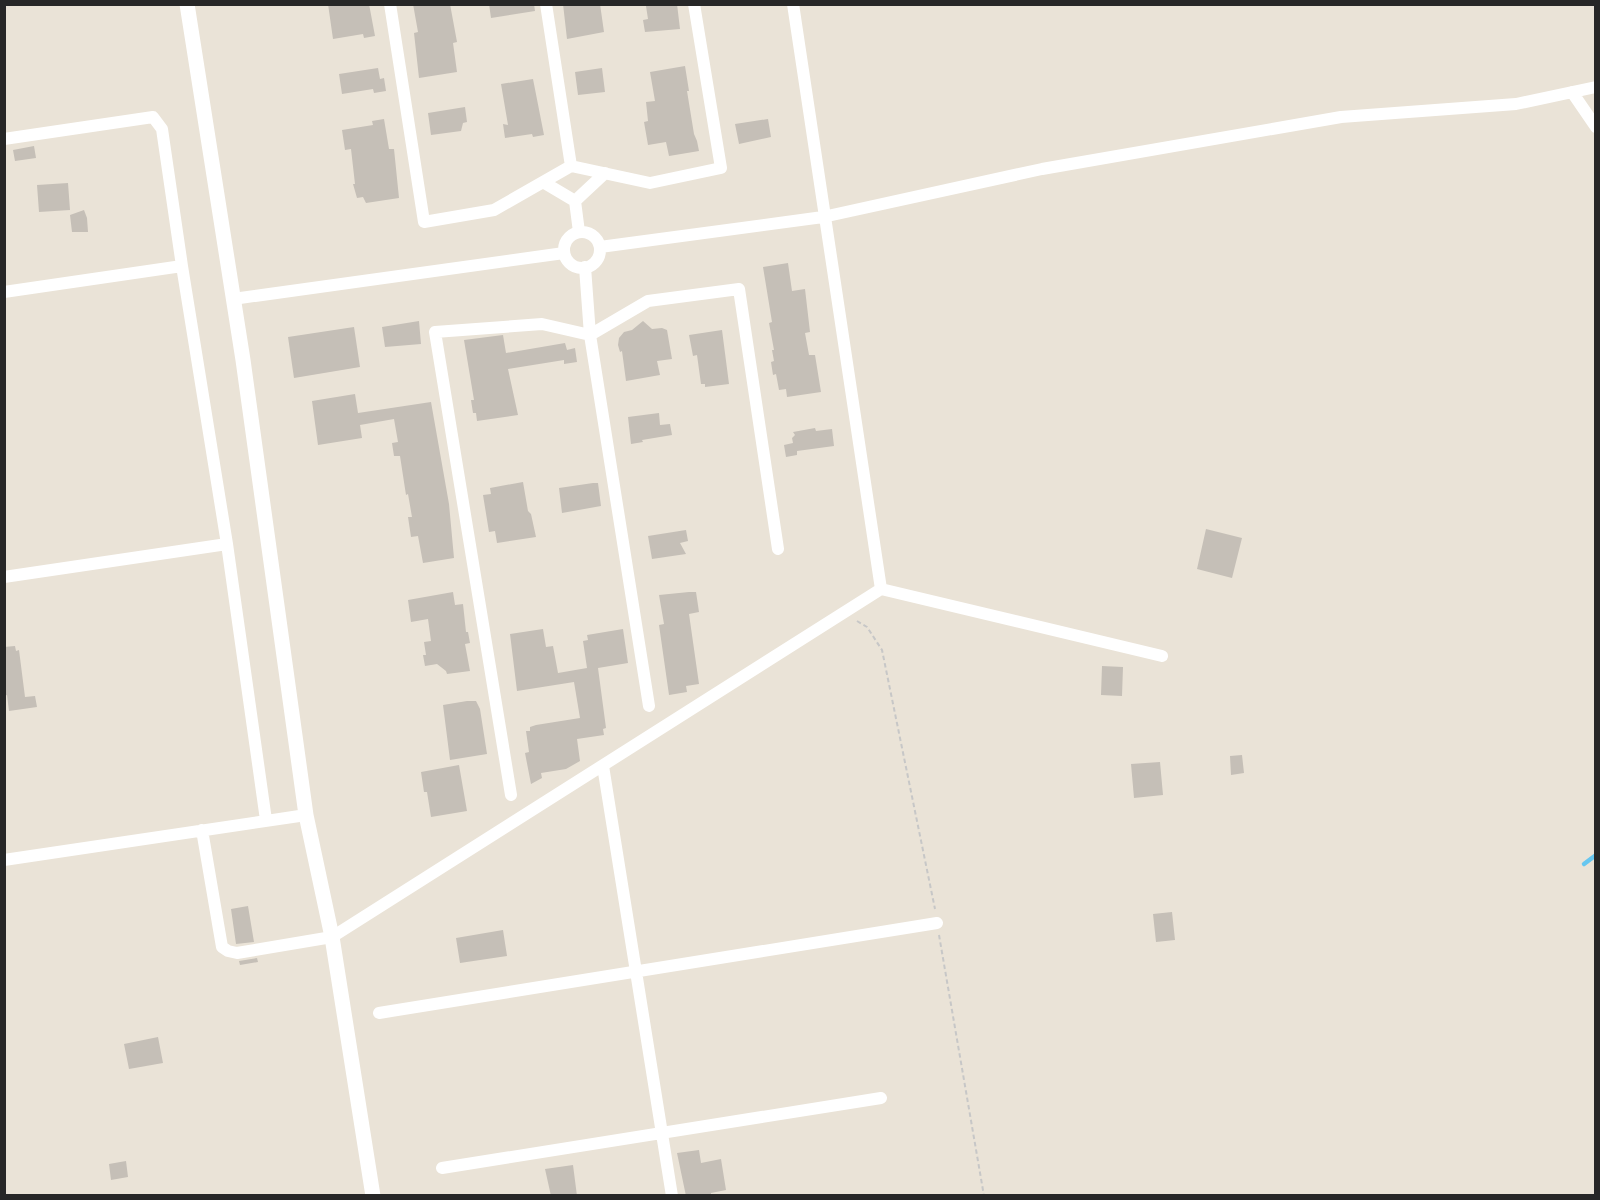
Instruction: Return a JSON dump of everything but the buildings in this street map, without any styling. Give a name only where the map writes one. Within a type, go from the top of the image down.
[{"type":"street","points":[[187,4],[233,299],[306,815],[332,938],[373,1196]]},
{"type":"street","points":[[390,4],[424,222],[494,210],[572,166],[650,183],[721,168],[694,4]]},
{"type":"street","points":[[546,4],[572,166]]},
{"type":"street","points":[[793,4],[880,589]]},
{"type":"street","points":[[600,248],[823,217],[1042,169],[1341,117],[1516,104],[1596,87]]},
{"type":"street","points":[[1572,92],[1596,127]]},
{"type":"street","points":[[4,139],[153,117],[162,129],[227,544],[267,820]]},
{"type":"street","points":[[575,201],[605,173]]},
{"type":"street","points":[[543,182],[575,201]]},
{"type":"street","points":[[575,201],[579,232]]},
{"type":"street","points":[[579,232],[589,233],[596,238],[600,248],[599,256],[593,264],[585,267],[575,266],[568,261],[564,253],[565,243],[570,236],[579,232]]},
{"type":"street","points":[[233,299],[564,253]]},
{"type":"street","points":[[4,292],[182,266]]},
{"type":"street","points":[[585,267],[590,335],[649,706]]},
{"type":"street","points":[[512,795],[435,332],[542,324],[590,335],[648,302],[739,289],[778,549]]},
{"type":"street","points":[[4,577],[227,544]]},
{"type":"street","points":[[201,830],[222,947],[237,953],[332,938],[880,589],[1162,656]]},
{"type":"street","points":[[603,766],[672,1196]]},
{"type":"street","points":[[4,860],[306,815]]},
{"type":"street","points":[[379,1013],[938,923]]},
{"type":"street","points":[[442,1168],[881,1098]]},
{"type":"path","points":[[844,612],[867,627],[882,650],[938,923],[984,1196]]},
{"type":"waterway","points":[[1584,864],[1596,855]]}]
